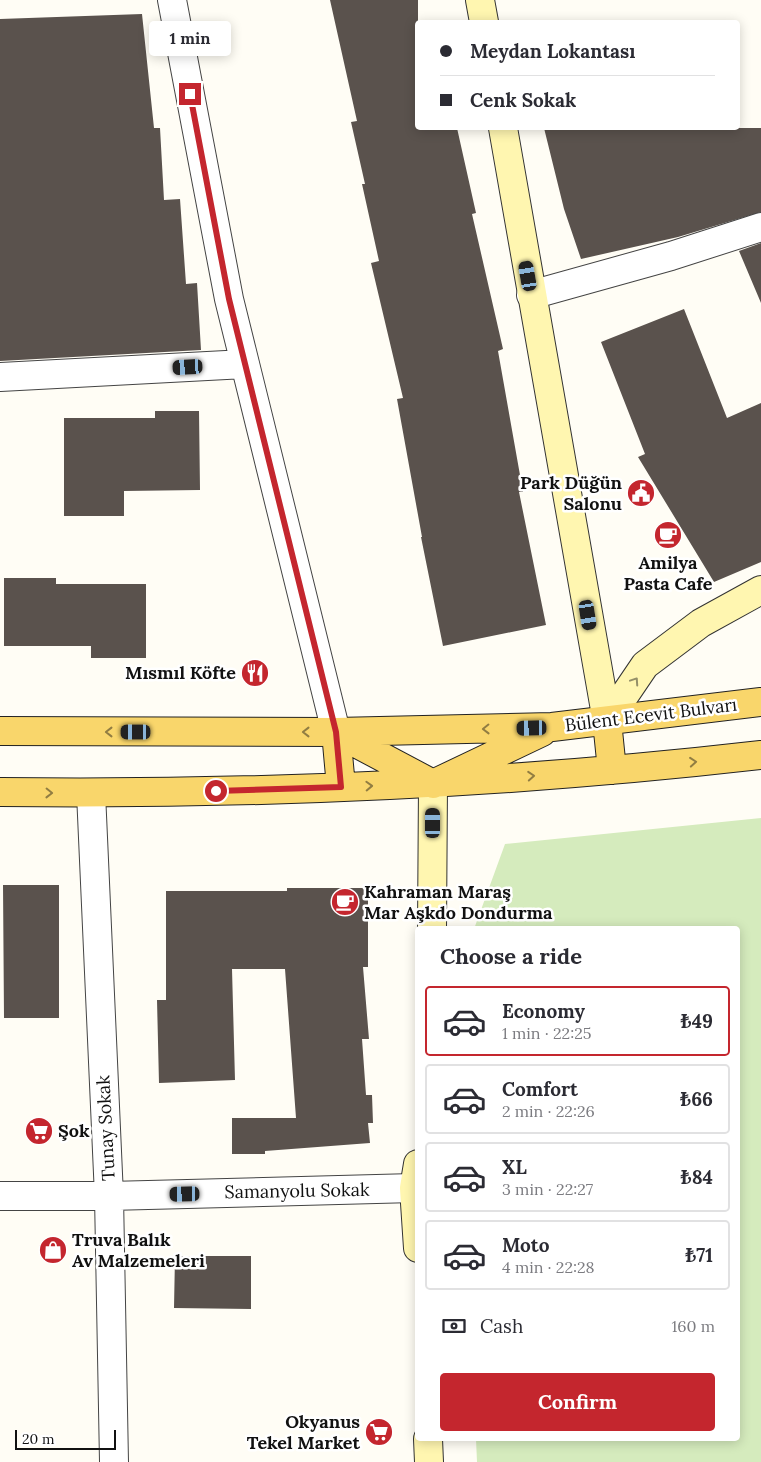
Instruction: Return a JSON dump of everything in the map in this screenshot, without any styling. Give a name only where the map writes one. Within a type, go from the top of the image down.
[{"type":"main road","name":"Bülent Ecevit Bulvarı","points":[[0,731],[336,732],[552,727],[761,702]]},
{"type":"main road","points":[[607,721],[612,770]]},
{"type":"main road","points":[[433,784],[552,727]]},
{"type":"main road","points":[[336,732],[433,784]]},
{"type":"main road","points":[[336,732],[341,787]]},
{"type":"main road","points":[[0,792],[91,793],[433,784],[612,770],[761,755]]},
{"type":"street","points":[[172,0],[229,299],[336,732]]},
{"type":"street","points":[[480,0],[484,20]]},
{"type":"street","points":[[503,130],[607,721]]},
{"type":"street","points":[[532,295],[671,256],[761,227]]},
{"type":"street","points":[[0,377],[245,364]]},
{"type":"street","points":[[607,721],[645,665],[701,623],[761,590]]},
{"type":"street","points":[[432,926],[433,784]]},
{"type":"street","name":"Tunay Sokak","points":[[91,793],[109,1196],[114,1462]]},
{"type":"street","name":"Samanyolu Sokak","points":[[0,1196],[109,1196],[415,1176]]},
{"type":"street","points":[[428,1441],[429,1462]]},
{"type":"green space","points":[[761,818],[761,1462],[477,1462],[476,1441],[740,1441],[740,926],[475,926],[505,844]]},
{"type":"building","points":[[330,0],[418,0],[418,20],[415,20],[415,130],[457,130],[476,213],[472,214],[503,349],[498,351],[523,492],[519,492],[546,625],[443,646],[421,537],[397,399],[403,398],[371,263],[379,261],[351,122],[357,121]]},
{"type":"building","points":[[142,14],[154,128],[160,128],[164,200],[180,199],[186,284],[197,283],[201,350],[0,361],[0,19]]},
{"type":"building","points":[[740,128],[761,128],[761,212],[678,237],[581,259],[564,209],[544,130],[740,130]]},
{"type":"building","points":[[761,243],[761,303],[739,251]]},
{"type":"building","points":[[684,309],[727,418],[761,403],[761,562],[714,582],[638,457],[645,454],[601,342]]},
{"type":"building","points":[[155,411],[199,411],[200,490],[124,491],[124,516],[64,516],[64,418],[155,418]]},
{"type":"building","points":[[4,578],[56,578],[56,584],[146,584],[146,658],[91,658],[91,646],[4,646]]},
{"type":"building","points":[[3,885],[59,885],[59,1018],[4,1018]]},
{"type":"building","points":[[287,888],[368,888],[368,967],[363,967],[369,1039],[362,1039],[366,1095],[372,1095],[373,1123],[368,1123],[370,1143],[265,1151],[265,1154],[232,1154],[232,1118],[296,1118],[285,969],[232,969],[235,1080],[159,1083],[157,1000],[166,1000],[166,891],[287,891]]},
{"type":"building","points":[[175,1256],[251,1256],[251,1309],[174,1308]]},
{"type":"place","name":"Park Düğün Salonu","points":[[641,493]]},
{"type":"place","name":"Amilya Pasta Cafe","points":[[668,535]]},
{"type":"place","name":"Mısmıl Köfte","points":[[255,673]]},
{"type":"place","name":"Kahraman Maraş Mar Aşkdo Dondurma","points":[[345,902]]},
{"type":"place","name":"Şok","points":[[39,1131]]},
{"type":"place","name":"Truva Balık Av Malzemeleri","points":[[53,1250]]},
{"type":"place","name":"Okyanus Tekel Market","points":[[379,1432]]},
{"type":"route","points":[[190,94],[229,299],[336,732],[341,787],[216,791]]}]
